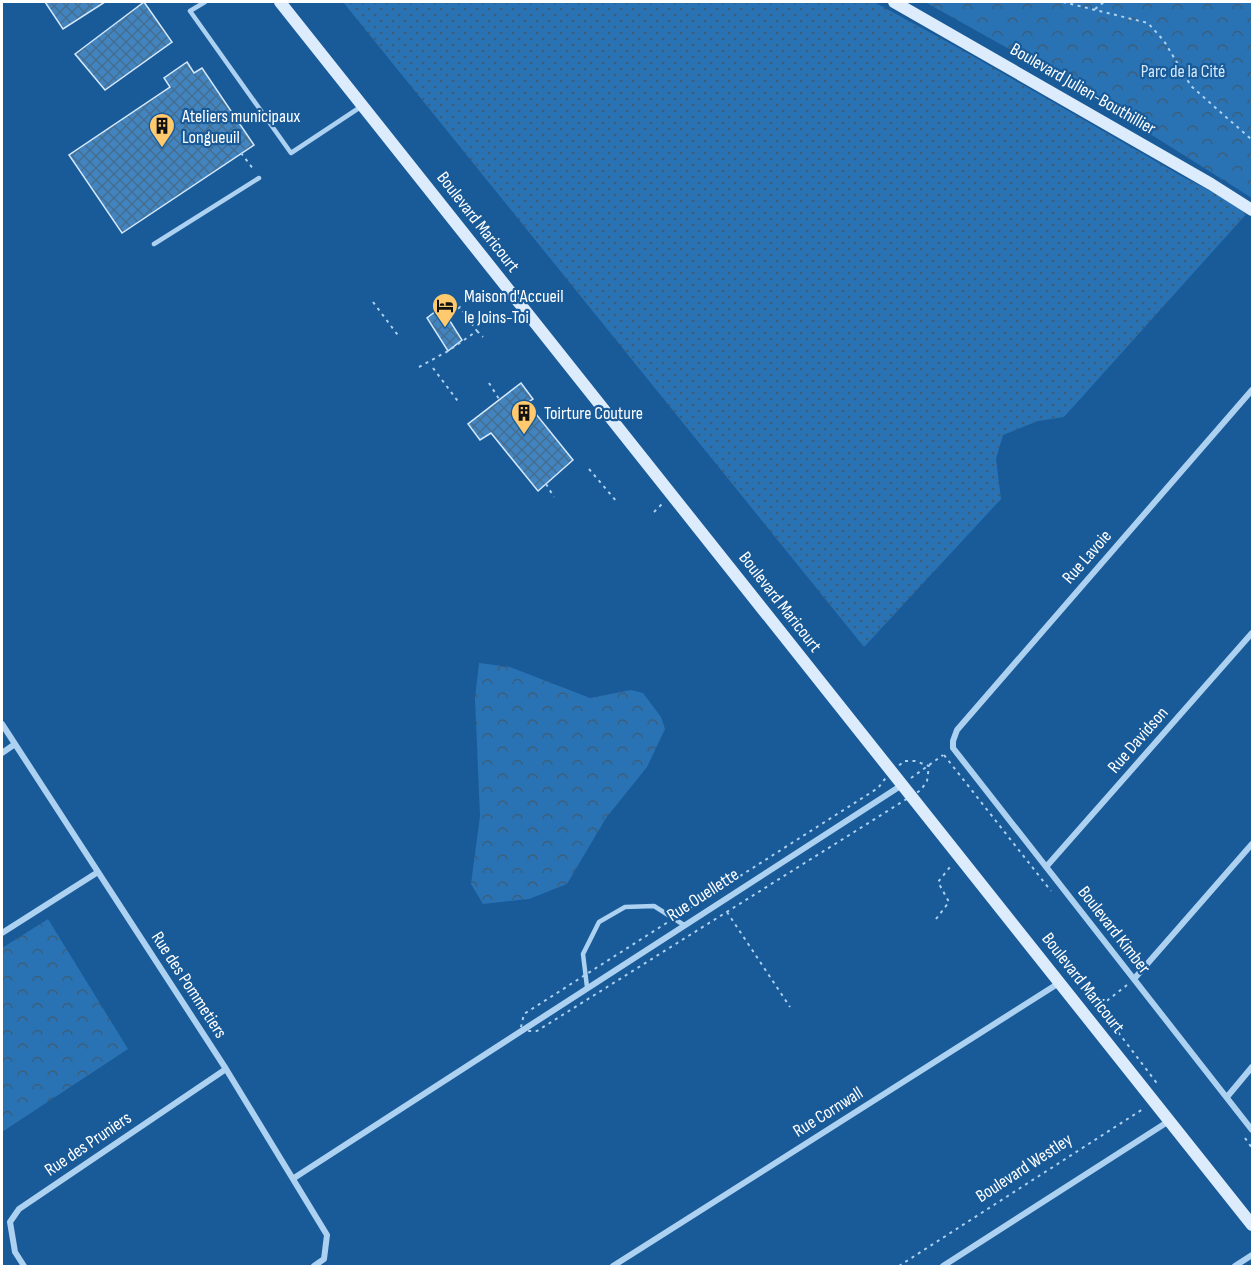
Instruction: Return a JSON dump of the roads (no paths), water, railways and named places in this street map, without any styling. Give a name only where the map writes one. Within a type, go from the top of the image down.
[{"type":"street","name":"Boulevard Maricourt","points":[[280,2],[1252,1225]]},
{"type":"street","name":"Boulevard Julien-Bouthillier","points":[[894,2],[1252,210]]},
{"type":"street","name":"Rue Lavoie","points":[[953,748],[957,730],[1252,390]]},
{"type":"street","name":"Rue Davidson","points":[[1046,867],[1252,633]]},
{"type":"street","name":"Rue des Pommetiers","points":[[2,724],[226,1069],[327,1235],[324,1259],[314,1266]]},
{"type":"street","points":[[2,753],[15,744]]},
{"type":"street","name":"Boulevard Kimber","points":[[953,748],[1252,1130]]},
{"type":"street","name":"Rue Ouellette","points":[[294,1178],[903,785]]},
{"type":"street","points":[[1134,979],[1252,844]]},
{"type":"street","points":[[2,933],[98,872]]},
{"type":"street","name":"Rue Cornwall","points":[[613,1266],[1059,982]]},
{"type":"street","points":[[1227,1097],[1252,1067]]},
{"type":"street","name":"Rue des Pruniers","points":[[24,1266],[15,1252],[10,1222],[19,1209],[226,1069]]},
{"type":"street","points":[[943,1266],[1170,1121]]},
{"type":"street","points":[[1235,1266],[1252,1255]]},
{"type":"lane","points":[[205,2],[190,11],[291,153],[362,105]]},
{"type":"lane","points":[[154,244],[260,178]]},
{"type":"lane","points":[[587,987],[584,954],[599,922],[625,907],[654,906],[684,925]]},
{"type":"place","name":"Ateliers municipaux Longueuil","points":[[162,149]]},
{"type":"place","name":"Maison d'Accueil le Joins-Toi","points":[[445,329]]},
{"type":"place","name":"Toirture Couture","points":[[524,436]]},
{"type":"park label","name":"Parc de la Cité","points":[[1183,71]]}]
